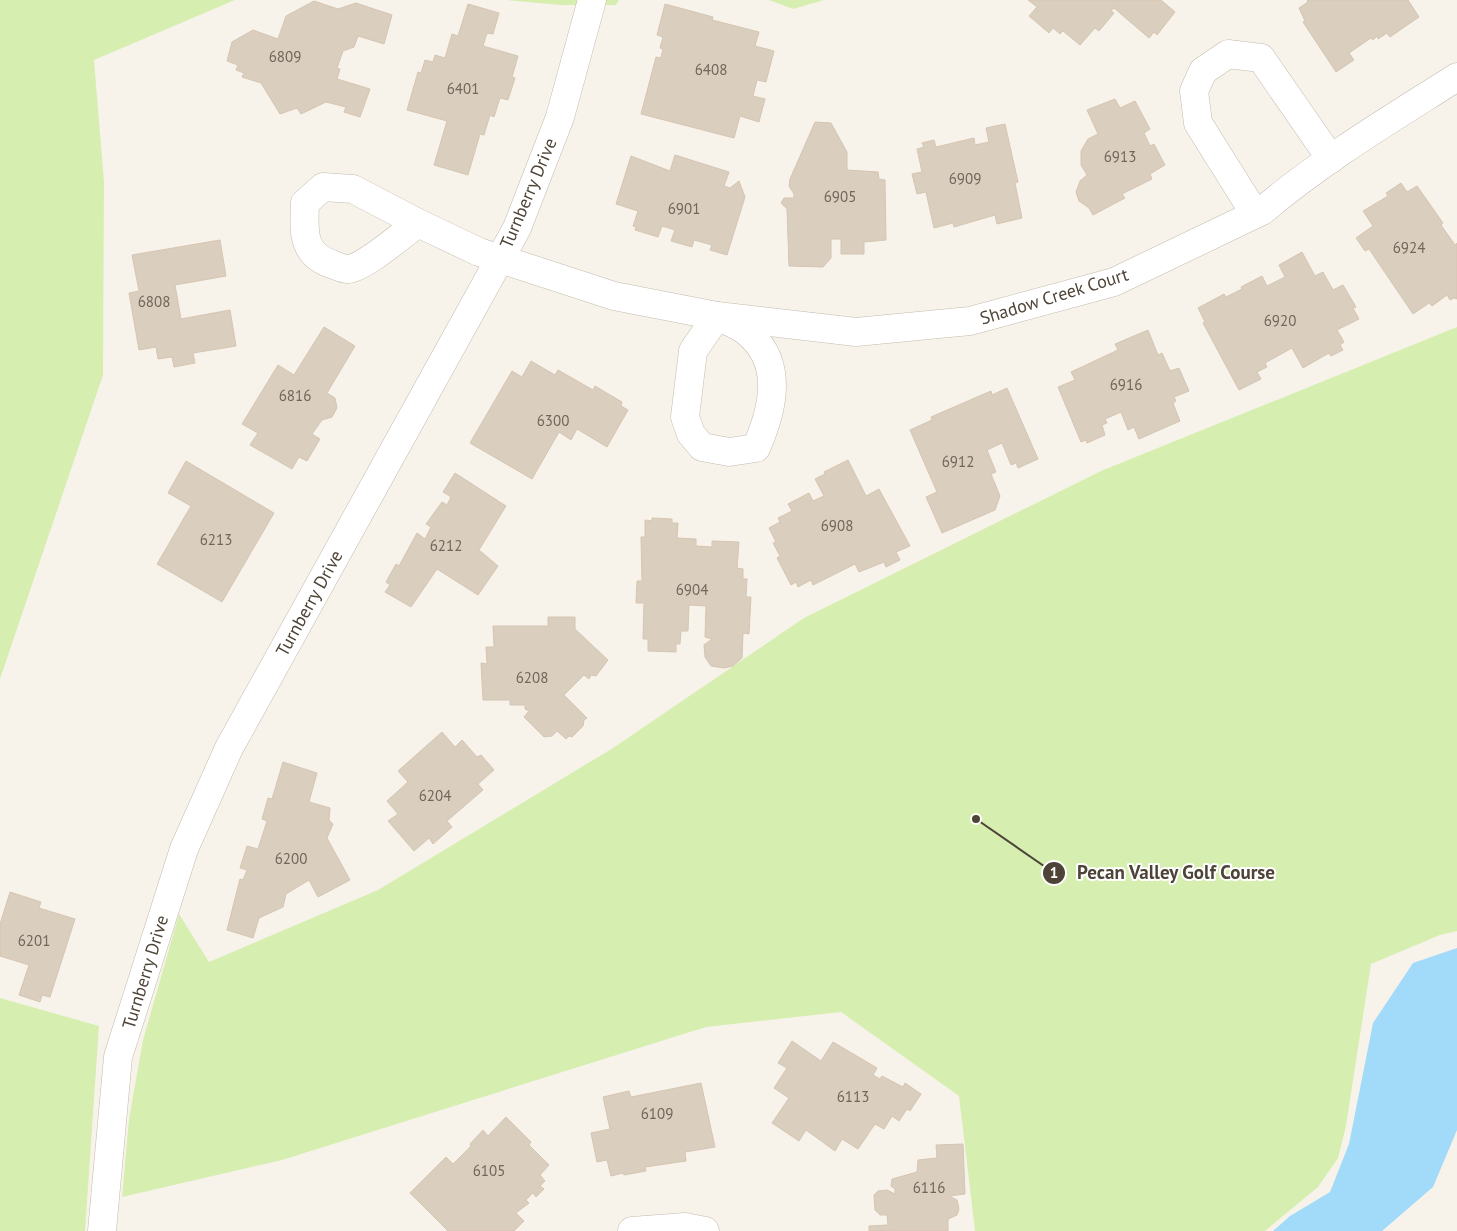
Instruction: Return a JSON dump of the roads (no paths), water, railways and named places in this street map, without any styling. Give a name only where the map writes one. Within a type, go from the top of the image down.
[{"type":"street","name":"Turnberry Drive","points":[[102,1231],[118,1057],[184,849],[229,748],[517,228],[560,118],[592,0]]},
{"type":"street","points":[[1255,214],[1198,123],[1194,91],[1203,71],[1228,54],[1261,58],[1331,159]]},
{"type":"street","name":"Shadow Creek Court","points":[[418,223],[479,252],[614,296],[717,316],[856,332],[970,321],[1114,282],[1255,214],[1331,159],[1457,77]]},
{"type":"street","name":"Shadow Creek Court","points":[[717,316],[747,332],[768,356],[774,380],[766,426],[756,448],[729,452],[702,446],[691,434],[685,417],[692,350],[717,316]]},
{"type":"street","points":[[632,1231],[685,1227],[705,1231]]},
{"type":"water","points":[[1457,948],[1457,1130],[1433,1187],[1382,1231],[1273,1231],[1290,1216],[1330,1192],[1349,1144],[1373,1023],[1413,963]]},
{"type":"place","name":"Pecan Valley Golf Course","points":[[976,819]]}]
